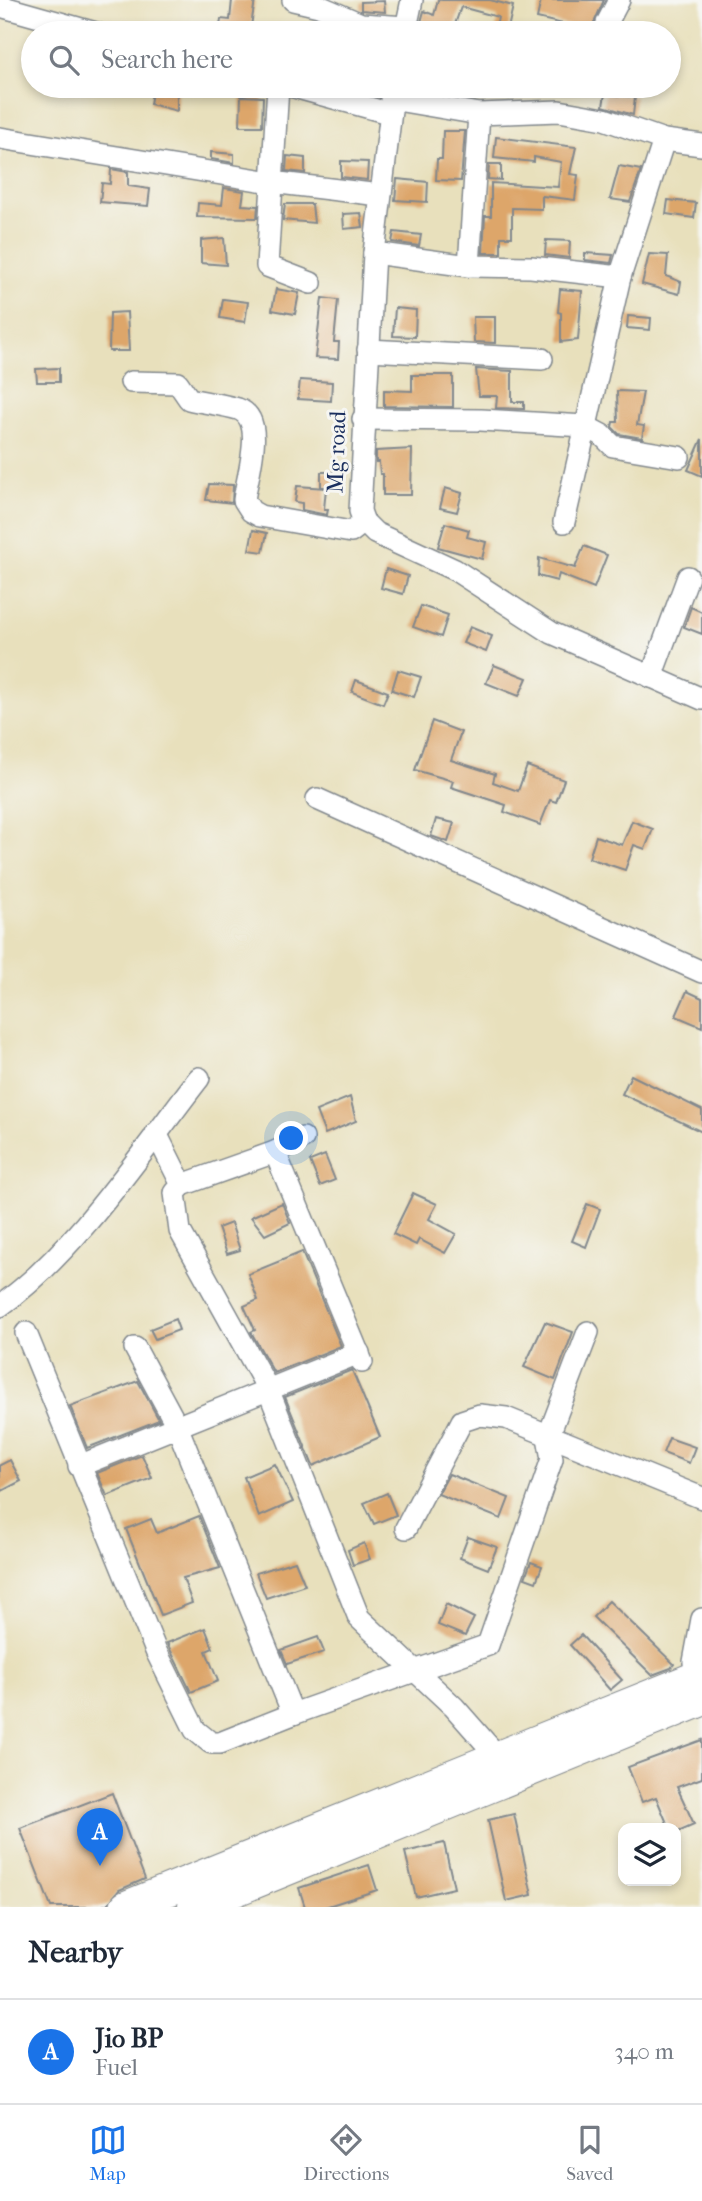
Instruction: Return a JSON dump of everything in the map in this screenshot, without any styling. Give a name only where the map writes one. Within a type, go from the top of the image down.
[{"type":"highway","points":[[126,1907],[498,1756],[699,1688]]},
{"type":"highway","points":[[194,1907],[699,1688]]},
{"type":"street","points":[[293,0],[320,3],[355,21]]},
{"type":"street","points":[[408,21],[412,0]]},
{"type":"street","points":[[608,21],[619,0]]},
{"type":"street","points":[[0,6],[53,21]]},
{"type":"street","points":[[277,98],[267,266],[311,283]]},
{"type":"street","points":[[391,99],[479,114],[559,111],[604,120],[664,140],[702,145]]},
{"type":"street","name":"Mg road","points":[[391,99],[374,253],[363,419],[360,511],[364,522],[375,533],[455,570],[552,633],[702,699]]},
{"type":"street","points":[[469,266],[479,114]]},
{"type":"street","points":[[0,138],[271,182],[380,195]]},
{"type":"street","points":[[564,522],[620,276],[664,140]]},
{"type":"street","points":[[374,253],[469,266],[531,267],[620,276]]},
{"type":"street","points":[[368,349],[542,359]]},
{"type":"street","points":[[131,382],[178,383],[189,399],[239,409],[251,416],[255,428],[244,500],[251,511],[260,516],[351,532],[364,522]]},
{"type":"street","points":[[363,419],[481,420],[585,426],[602,435],[612,446],[679,457]]},
{"type":"street","points":[[651,677],[688,577]]},
{"type":"street","points":[[317,799],[702,972]]},
{"type":"street","points":[[0,1306],[28,1286],[107,1197],[199,1078]]},
{"type":"street","points":[[156,1133],[183,1185]]},
{"type":"street","points":[[303,1138],[275,1152],[183,1185],[176,1193],[180,1231],[268,1389],[359,1618],[414,1673],[454,1707],[498,1756]]},
{"type":"street","points":[[79,1466],[268,1389],[360,1357],[275,1152]]},
{"type":"street","points":[[26,1332],[156,1651],[195,1730],[211,1743],[220,1743],[293,1714],[488,1645],[552,1459],[548,1437],[588,1332]]},
{"type":"street","points":[[135,1348],[177,1426],[293,1714]]},
{"type":"street","points":[[406,1528],[462,1421],[480,1415],[506,1418],[702,1498]]},
{"type":"street","points":[[699,1688],[702,1619]]},
{"type":"building","points":[[232,0],[255,0],[252,21],[221,21],[230,20]]},
{"type":"building","points":[[438,0],[490,0],[513,6],[510,21],[497,21],[498,17],[461,7],[456,21],[421,21],[424,11],[434,15]]},
{"type":"building","points":[[541,0],[604,0],[595,21],[550,21],[537,18]]},
{"type":"building","points":[[384,1],[385,12],[361,10],[361,2]]},
{"type":"building","points":[[151,98],[177,98],[177,111],[150,104]]},
{"type":"building","points":[[241,98],[263,98],[262,126],[240,126]]},
{"type":"building","points":[[604,98],[635,98],[633,115],[603,106]]},
{"type":"building","points":[[443,131],[465,131],[461,181],[436,180],[437,159],[442,159]]},
{"type":"building","points":[[496,137],[576,147],[570,174],[578,175],[575,200],[542,196],[542,209],[512,208],[512,237],[501,237],[501,253],[483,253],[485,216],[491,216],[491,183],[558,187],[561,162],[534,157],[534,162],[494,158]]},
{"type":"building","points":[[211,152],[234,154],[234,163],[211,159]]},
{"type":"building","points":[[287,156],[305,158],[305,173],[286,171]]},
{"type":"building","points":[[341,161],[368,162],[367,180],[341,177]]},
{"type":"building","points":[[489,164],[501,164],[501,180],[488,179]]},
{"type":"building","points":[[619,166],[641,170],[630,202],[610,199]]},
{"type":"building","points":[[111,169],[128,172],[128,186],[150,189],[148,206],[100,202],[102,183],[110,184]]},
{"type":"building","points":[[397,179],[428,182],[427,202],[395,200]]},
{"type":"building","points":[[224,188],[244,191],[242,205],[258,206],[257,218],[197,217],[198,203],[222,205]]},
{"type":"building","points":[[668,200],[696,203],[694,218],[666,214]]},
{"type":"building","points":[[285,204],[312,204],[314,223],[283,220]]},
{"type":"building","points":[[361,213],[363,227],[344,229],[343,214]]},
{"type":"building","points":[[394,232],[421,235],[419,246],[392,242]]},
{"type":"building","points":[[224,238],[226,265],[201,263],[201,240]]},
{"type":"building","points":[[546,240],[570,241],[569,258],[545,255]]},
{"type":"building","points":[[585,253],[613,255],[611,263],[585,260]]},
{"type":"building","points":[[649,254],[668,255],[666,276],[681,282],[679,294],[642,284]]},
{"type":"building","points":[[276,289],[299,293],[295,314],[272,310]]},
{"type":"building","points":[[560,289],[582,291],[578,340],[561,342],[561,313],[558,312]]},
{"type":"building","points":[[322,298],[338,300],[334,342],[339,342],[338,359],[315,358]]},
{"type":"building","points":[[223,299],[248,302],[245,322],[220,318]]},
{"type":"building","points":[[395,308],[416,310],[415,337],[393,336]]},
{"type":"building","points":[[127,312],[129,351],[109,351],[110,313]]},
{"type":"building","points":[[628,316],[651,318],[650,330],[627,328]]},
{"type":"building","points":[[473,317],[495,317],[495,343],[474,342]]},
{"type":"building","points":[[59,368],[59,382],[37,382],[36,369]]},
{"type":"building","points":[[476,369],[512,371],[512,402],[524,402],[524,409],[496,408],[497,396],[479,396]]},
{"type":"building","points":[[412,375],[453,375],[453,407],[384,406],[384,390],[412,391]]},
{"type":"building","points":[[300,380],[332,382],[331,401],[298,399]]},
{"type":"building","points":[[617,391],[643,392],[637,425],[644,426],[642,438],[619,434],[612,427],[613,422],[618,422]]},
{"type":"building","points":[[702,439],[702,476],[688,470]]},
{"type":"building","points":[[412,449],[411,495],[383,495],[383,474],[380,474],[379,462],[376,462],[376,451]]},
{"type":"building","points":[[321,472],[338,472],[338,487],[321,487]]},
{"type":"building","points":[[209,484],[233,485],[232,503],[206,500]]},
{"type":"building","points":[[297,486],[326,488],[324,509],[328,509],[327,515],[302,510],[302,503],[295,502]]},
{"type":"building","points":[[445,488],[462,493],[457,512],[440,508]]},
{"type":"building","points":[[445,523],[469,530],[467,537],[486,542],[482,559],[438,547]]},
{"type":"building","points":[[253,530],[267,533],[263,552],[249,550]]},
{"type":"building","points":[[584,546],[607,555],[594,588],[559,574],[557,581],[538,576],[539,558],[575,568]]},
{"type":"building","points":[[386,569],[408,576],[403,594],[381,588]]},
{"type":"building","points":[[421,606],[448,615],[441,637],[413,627]]},
{"type":"building","points":[[691,607],[702,612],[702,634],[684,627]]},
{"type":"building","points":[[470,627],[492,636],[486,652],[463,643]]},
{"type":"building","points":[[494,665],[527,678],[519,696],[486,683]]},
{"type":"building","points":[[398,670],[421,677],[414,697],[392,690]]},
{"type":"building","points":[[356,680],[388,692],[383,704],[352,692]]},
{"type":"building","points":[[432,721],[461,732],[451,760],[495,774],[493,782],[518,791],[527,766],[564,780],[556,802],[550,800],[540,825],[504,812],[506,805],[451,787],[453,781],[415,770]]},
{"type":"building","points":[[436,819],[454,823],[448,842],[431,836]]},
{"type":"building","points":[[632,821],[653,829],[645,849],[634,845],[625,870],[589,858],[596,836],[622,845]]},
{"type":"building","points":[[687,991],[702,998],[702,1027],[676,1016]]},
{"type":"building","points":[[631,1075],[702,1110],[702,1132],[622,1094]]},
{"type":"building","points":[[350,1097],[356,1121],[325,1134],[316,1111]]},
{"type":"building","points":[[325,1155],[335,1180],[320,1186],[310,1161]]},
{"type":"building","points":[[413,1193],[437,1204],[429,1219],[456,1234],[445,1253],[419,1239],[416,1245],[393,1234]]},
{"type":"building","points":[[282,1203],[290,1223],[265,1235],[251,1217]]},
{"type":"building","points":[[587,1204],[600,1209],[586,1247],[572,1241]]},
{"type":"building","points":[[231,1223],[240,1250],[227,1254],[218,1228]]},
{"type":"building","points":[[302,1252],[341,1346],[274,1373],[251,1332],[255,1330],[244,1306],[258,1300],[248,1274]]},
{"type":"building","points":[[175,1319],[179,1330],[155,1339],[150,1329]]},
{"type":"building","points":[[545,1322],[573,1332],[555,1380],[524,1367]]},
{"type":"building","points":[[352,1370],[380,1437],[313,1466],[285,1397]]},
{"type":"building","points":[[138,1381],[159,1420],[87,1448],[70,1406]]},
{"type":"building","points":[[669,1438],[695,1447],[689,1463],[663,1453]]},
{"type":"building","points":[[142,1455],[152,1478],[107,1496],[97,1473]]},
{"type":"building","points":[[10,1460],[21,1481],[0,1492],[0,1465]]},
{"type":"building","points":[[275,1464],[293,1502],[259,1517],[244,1477]]},
{"type":"building","points":[[449,1474],[509,1498],[501,1519],[438,1494]]},
{"type":"building","points":[[387,1493],[396,1515],[374,1524],[364,1503]]},
{"type":"building","points":[[199,1516],[220,1568],[183,1578],[192,1603],[161,1615],[126,1529],[151,1519],[157,1533]]},
{"type":"building","points":[[468,1537],[497,1547],[488,1569],[460,1558]]},
{"type":"building","points":[[364,1543],[370,1559],[353,1565],[348,1550]]},
{"type":"building","points":[[295,1561],[305,1585],[266,1598],[256,1573]]},
{"type":"building","points":[[531,1562],[542,1566],[536,1582],[525,1578]]},
{"type":"building","points":[[609,1601],[674,1664],[671,1668],[652,1675],[593,1617]]},
{"type":"building","points":[[446,1604],[474,1618],[465,1636],[438,1625]]},
{"type":"building","points":[[205,1628],[213,1648],[206,1651],[218,1681],[191,1692],[167,1643]]},
{"type":"building","points":[[581,1635],[622,1680],[610,1690],[570,1645]]},
{"type":"building","points":[[318,1637],[324,1652],[287,1664],[281,1650]]},
{"type":"building","points":[[702,1740],[702,1778],[677,1787],[694,1824],[681,1830],[681,1823],[667,1823],[656,1797],[642,1802],[628,1767]]},
{"type":"building","points":[[112,1793],[145,1879],[119,1890],[108,1904],[100,1907],[51,1907],[20,1828]]},
{"type":"building","points":[[514,1814],[532,1895],[506,1901],[488,1820]]},
{"type":"building","points":[[444,1843],[454,1888],[416,1897],[405,1852]]},
{"type":"building","points":[[369,1865],[377,1890],[325,1907],[305,1907],[299,1888]]},
{"type":"place","name":"Jio BP","points":[[100,1866]]}]
